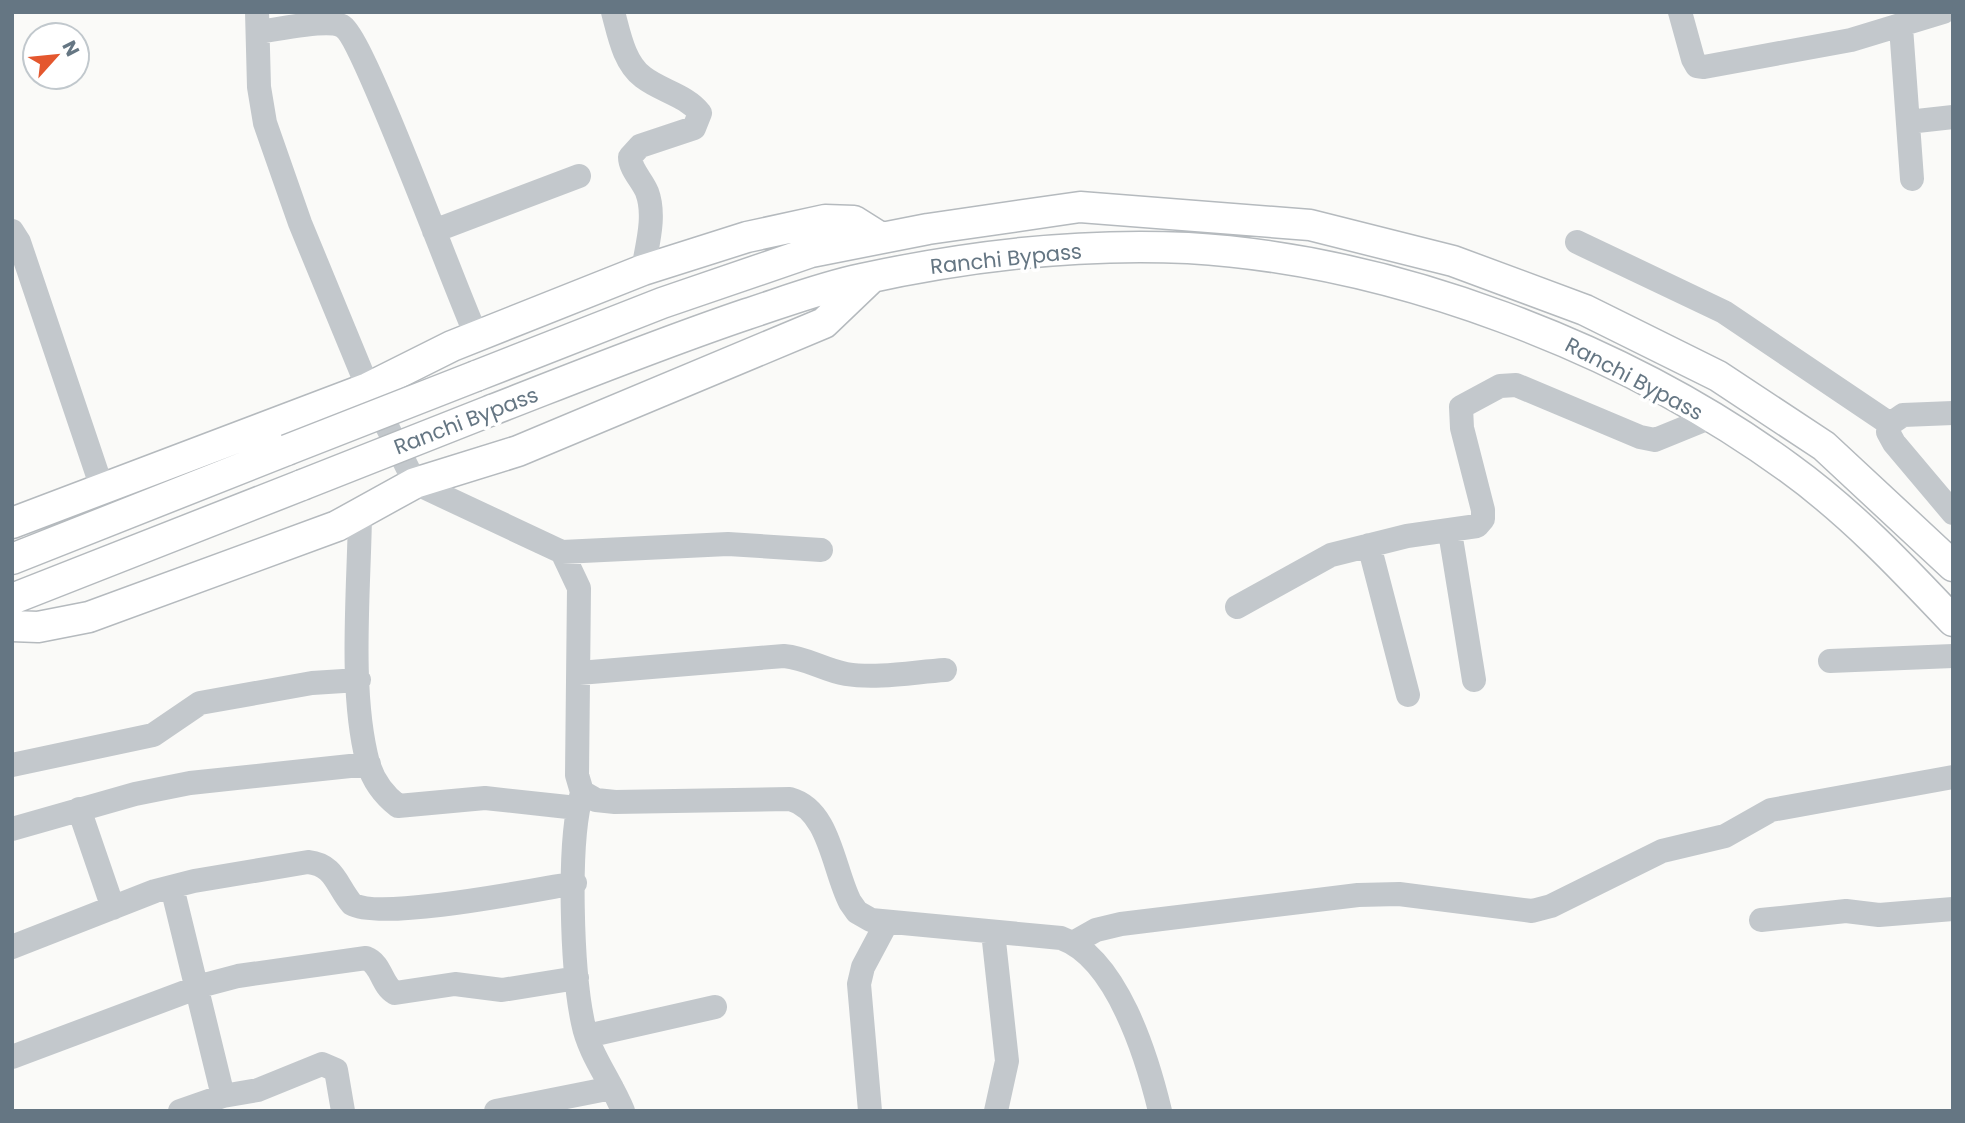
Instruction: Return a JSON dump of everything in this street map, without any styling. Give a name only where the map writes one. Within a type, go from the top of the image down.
[{"type":"main road","name":"Ranchi Bypass","points":[[12,559],[687,294],[811,252],[881,238],[1080,207],[1310,225],[1453,261],[1585,310],[1718,376],[1824,446],[1953,566]]},
{"type":"main road","points":[[12,523],[368,388],[477,337],[643,270],[747,237],[825,220],[854,221],[881,238]]},
{"type":"main road","name":"Ranchi Bypass","points":[[12,599],[675,339],[791,300],[873,277],[954,262],[1067,249],[1187,248],[1296,260],[1434,294],[1581,347],[1709,418],[1790,469],[1886,550],[1953,621]]},
{"type":"main road","points":[[12,626],[38,627],[89,618],[337,526],[415,483],[518,451],[824,323],[873,277]]},
{"type":"street","points":[[612,12],[629,60],[642,77],[685,100],[699,113],[694,128],[640,146],[630,157],[630,163],[648,194],[651,219],[643,270]]},
{"type":"street","points":[[1680,12],[1693,59],[1697,66],[1704,67],[1851,40],[1901,27],[1943,12]]},
{"type":"street","points":[[477,337],[455,290],[435,231],[372,77],[347,29],[333,23],[257,22],[259,87],[265,123],[300,223],[368,388],[415,483],[562,552],[728,544],[821,550]]},
{"type":"street","points":[[1901,27],[1912,178]]},
{"type":"street","points":[[1908,122],[1953,117]]},
{"type":"street","points":[[435,231],[579,176]]},
{"type":"street","points":[[12,231],[19,242],[102,488]]},
{"type":"street","points":[[1577,242],[1724,312],[1890,424]]},
{"type":"street","points":[[1237,607],[1331,555],[1407,536],[1478,526],[1483,519],[1460,415],[1465,402],[1492,389],[1516,385],[1640,437],[1655,440],[1709,418]]},
{"type":"street","points":[[1953,414],[1903,415],[1890,424],[1888,432],[1894,443],[1953,513]]},
{"type":"street","points":[[360,515],[358,709],[369,764],[378,785],[398,806],[485,798],[615,802],[790,799],[801,802],[820,824],[850,902],[857,912],[871,920],[1061,938],[1087,951],[1102,970],[1128,1017],[1160,1111]]},
{"type":"street","points":[[1450,532],[1474,680]]},
{"type":"street","points":[[1369,545],[1408,695]]},
{"type":"street","points":[[562,552],[579,588],[577,775],[580,800],[575,883],[577,978],[587,1037],[623,1111]]},
{"type":"street","points":[[579,673],[784,656],[804,657],[844,673],[858,675],[945,670]]},
{"type":"street","points":[[1830,661],[1953,656]]},
{"type":"street","points":[[12,765],[153,735],[180,713],[200,703],[312,683],[359,680]]},
{"type":"street","points":[[12,829],[79,809],[190,783],[369,764]]},
{"type":"street","points":[[1073,943],[1096,930],[1121,924],[1358,895],[1399,894],[1532,911],[1551,906],[1662,851],[1725,836],[1771,810],[1953,777]]},
{"type":"street","points":[[79,809],[113,908]]},
{"type":"street","points":[[12,947],[172,887],[308,862],[318,863],[331,871],[352,904],[375,909],[451,903],[575,883]]},
{"type":"street","points":[[172,887],[199,987],[223,1096]]},
{"type":"street","points":[[1760,920],[1846,911],[1879,915],[1953,909]]},
{"type":"street","points":[[870,1111],[859,984],[863,967],[887,922]]},
{"type":"street","points":[[993,932],[1007,1061],[996,1111]]},
{"type":"street","points":[[12,1057],[199,987],[237,976],[366,958],[374,963],[385,985],[395,993],[455,984],[502,990],[577,978]]},
{"type":"street","points":[[587,1037],[715,1007]]},
{"type":"street","points":[[183,1110],[223,1096],[258,1090],[322,1064],[335,1070],[343,1111]]},
{"type":"street","points":[[496,1111],[612,1088]]}]
